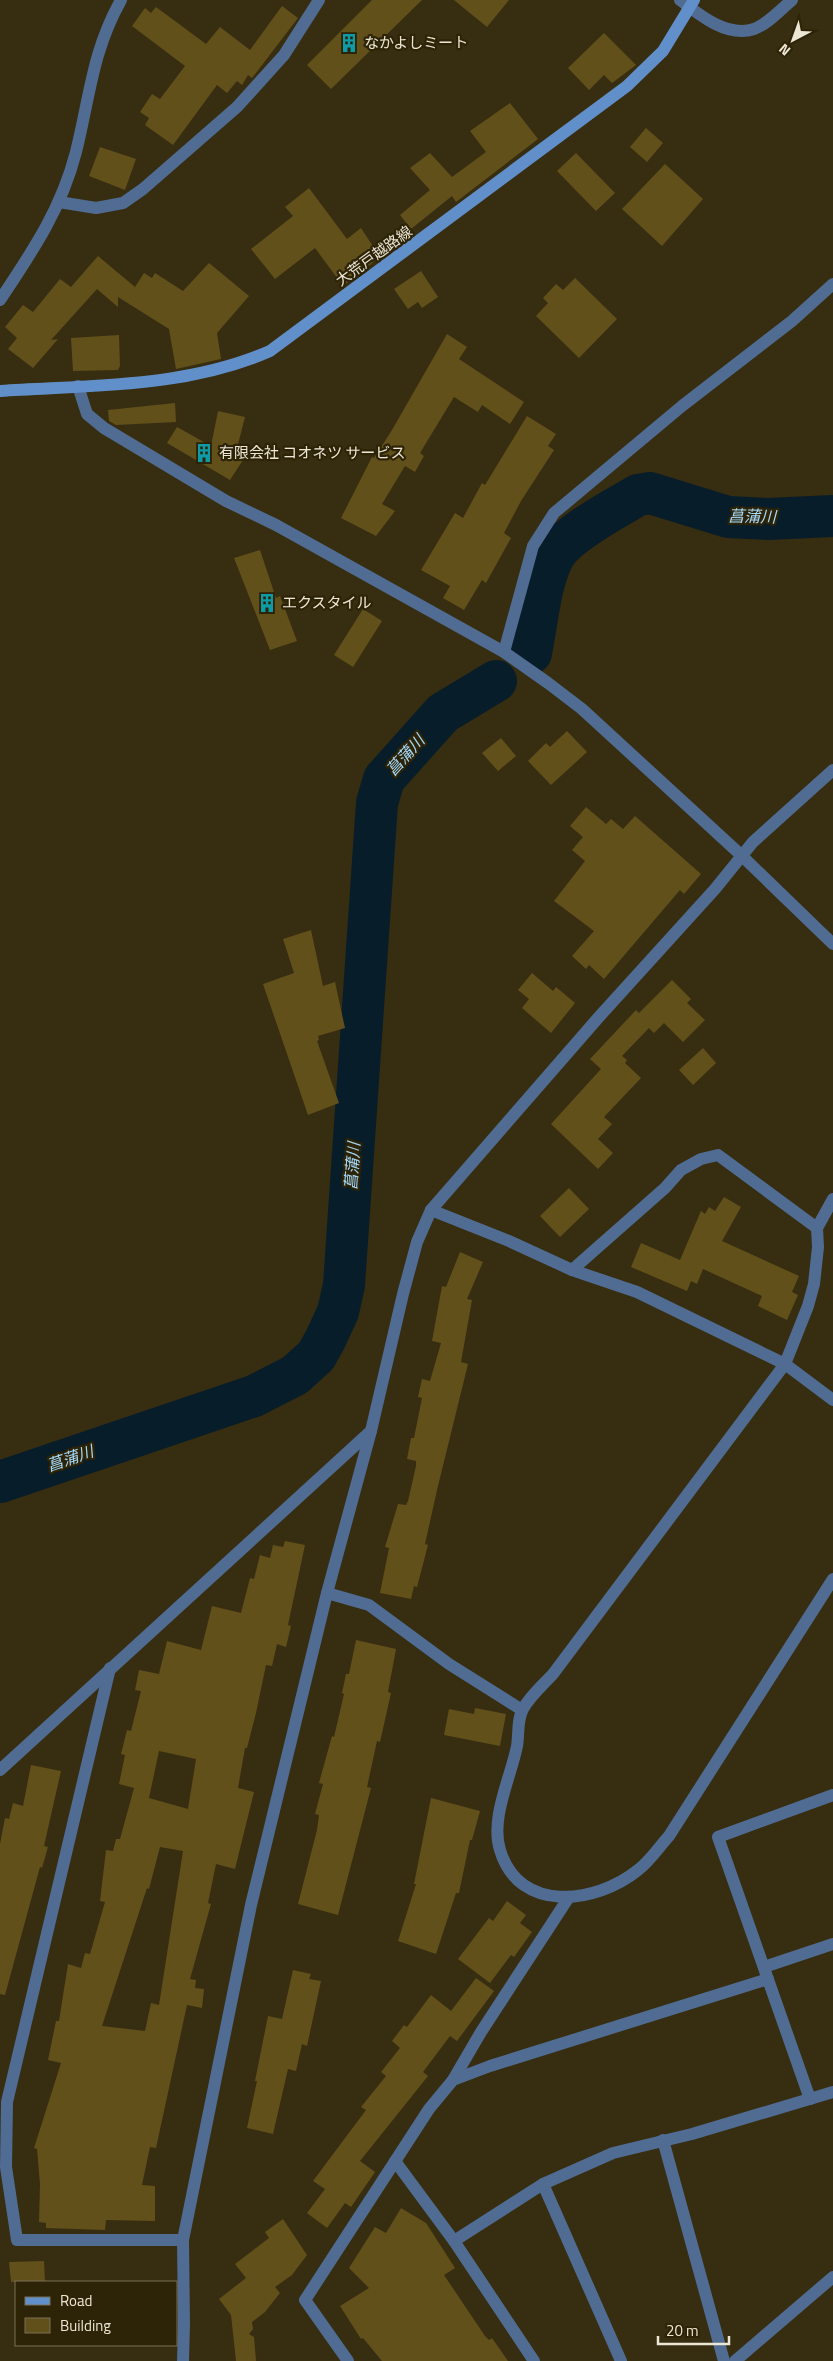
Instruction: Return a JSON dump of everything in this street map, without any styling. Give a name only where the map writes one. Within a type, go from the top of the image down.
[{"type":"main road","name":"大荒戸越路線","points":[[0,391],[155,381],[217,371],[270,351],[628,86],[663,51],[692,4]]},
{"type":"street","points":[[0,300],[43,236],[59,202],[76,153],[94,64],[109,21],[121,0]]},
{"type":"street","points":[[59,202],[96,208],[123,203],[143,190],[237,107],[284,55],[319,0]]},
{"type":"street","points":[[680,0],[692,4],[715,24],[737,30],[754,29],[792,0]]},
{"type":"street","points":[[504,652],[533,546],[554,513],[682,406],[792,321],[833,284]]},
{"type":"street","points":[[78,386],[87,414],[104,428],[226,500],[276,525],[504,652],[548,683],[582,709],[833,944]]},
{"type":"street","points":[[183,2361],[183,2240],[251,1905],[327,1593],[371,1431],[417,1242],[431,1210],[598,1018],[715,889],[741,856],[833,770]]},
{"type":"street","points":[[572,1270],[665,1188],[682,1170],[701,1159],[718,1155],[817,1228]]},
{"type":"street","points":[[833,1199],[817,1228],[818,1247],[814,1284],[808,1306],[785,1364],[553,1674],[522,1710],[517,1746],[502,1801],[498,1829],[499,1848],[506,1865],[520,1881],[546,1897],[569,1897],[612,1886],[639,1870],[669,1836],[833,1579]]},
{"type":"street","points":[[431,1210],[509,1241],[572,1270],[637,1292],[785,1364],[833,1400]]},
{"type":"street","points":[[0,1770],[371,1431]]},
{"type":"street","points":[[327,1593],[369,1605],[449,1664],[522,1710]]},
{"type":"street","points":[[110,1668],[7,2102],[6,2167],[17,2240],[183,2240]]},
{"type":"street","points":[[810,2099],[718,1837],[833,1795]]},
{"type":"street","points":[[348,2361],[305,2300],[394,2161],[430,2109],[453,2080],[481,2032],[569,1897]]},
{"type":"street","points":[[453,2080],[766,1973],[833,1944]]},
{"type":"street","points":[[0,2086],[7,2102]]},
{"type":"street","points":[[454,2241],[543,2184],[613,2153],[833,2092]]},
{"type":"street","points":[[663,2140],[724,2361]]},
{"type":"street","points":[[394,2161],[454,2241],[534,2361]]},
{"type":"street","points":[[543,2184],[621,2361]]},
{"type":"street","points":[[735,2361],[833,2277]]},
{"type":"building","name":"なかよしミート","points":[[372,0],[422,0],[331,89],[307,65]]},
{"type":"building","points":[[454,0],[509,0],[487,27]]},
{"type":"building","points":[[282,6],[298,18],[252,78],[248,75],[242,85],[237,81],[227,93],[217,85],[173,145],[145,125],[149,118],[140,112],[152,94],[160,99],[185,66],[132,26],[145,8],[151,13],[156,7],[206,44],[220,27],[250,50]]},
{"type":"building","points":[[604,33],[636,65],[612,83],[604,75],[589,90],[568,68]]},
{"type":"building","points":[[510,103],[538,139],[456,202],[452,196],[411,229],[400,215],[430,190],[410,168],[430,153],[452,177],[486,152],[470,131]]},
{"type":"building","points":[[646,128],[663,143],[647,162],[630,147]]},
{"type":"building","points":[[100,147],[136,159],[125,190],[89,176]]},
{"type":"building","points":[[576,153],[615,193],[596,211],[557,171]]},
{"type":"building","points":[[665,164],[703,199],[662,246],[622,209]]},
{"type":"building","points":[[309,188],[347,239],[361,228],[380,257],[343,286],[315,248],[275,279],[251,249],[293,216],[285,207]]},
{"type":"building","points":[[98,256],[135,287],[144,273],[152,278],[155,273],[183,291],[209,263],[249,296],[217,333],[221,359],[176,369],[169,329],[118,297],[118,307],[97,289],[51,340],[58,339],[33,368],[8,349],[17,338],[5,327],[23,305],[33,312],[60,279],[71,287]]},
{"type":"building","points":[[421,271],[438,297],[422,308],[418,302],[408,309],[394,289]]},
{"type":"building","points":[[575,278],[617,319],[579,358],[536,316],[548,303],[543,298],[556,284],[563,290]]},
{"type":"building","points":[[447,334],[467,347],[459,359],[524,402],[510,424],[482,405],[478,412],[454,397],[420,453],[424,456],[415,472],[405,466],[382,504],[395,511],[376,536],[341,518],[372,457],[374,458],[392,430]]},
{"type":"building","points":[[119,335],[120,366],[118,370],[73,371],[71,338]]},
{"type":"building","points":[[175,403],[176,422],[116,425],[109,421],[108,410]]},
{"type":"building","points":[[218,411],[245,417],[235,456],[243,460],[230,480],[167,443],[177,427],[211,446]]},
{"type":"building","points":[[527,416],[556,434],[548,446],[554,450],[521,501],[504,533],[511,538],[486,583],[482,580],[464,610],[443,598],[450,586],[421,570],[455,513],[463,518],[482,483],[485,485]]},
{"type":"building","name":"エクスタイル","points":[[260,550],[276,598],[280,596],[297,641],[270,650],[234,558]]},
{"type":"building","points":[[363,609],[382,621],[353,667],[334,655]]},
{"type":"building","points":[[567,731],[587,752],[551,785],[528,761],[546,743],[550,747]]},
{"type":"building","points":[[501,738],[516,756],[498,771],[482,753]]},
{"type":"building","points":[[586,807],[606,824],[611,819],[623,829],[635,816],[701,874],[684,894],[680,890],[604,979],[589,965],[586,969],[572,956],[594,931],[554,901],[585,861],[572,850],[583,837],[570,826]]},
{"type":"building","points":[[311,930],[323,986],[335,982],[345,1028],[318,1036],[319,1040],[317,1041],[339,1103],[308,1115],[263,984],[294,973],[283,939]]},
{"type":"building","points":[[532,973],[553,991],[556,987],[575,1003],[551,1033],[522,1008],[529,999],[518,990]]},
{"type":"building","points":[[672,980],[691,999],[687,1003],[705,1020],[683,1042],[664,1023],[654,1033],[649,1028],[622,1056],[627,1060],[625,1063],[641,1078],[604,1117],[612,1124],[598,1139],[613,1153],[598,1169],[551,1124],[601,1069],[590,1059],[636,1010],[639,1013]]},
{"type":"building","points":[[703,1048],[716,1063],[693,1085],[679,1070]]},
{"type":"building","points":[[569,1188],[589,1209],[560,1237],[540,1216]]},
{"type":"building","points":[[724,1197],[741,1207],[722,1241],[799,1276],[792,1292],[798,1295],[787,1320],[758,1306],[762,1296],[703,1269],[697,1284],[691,1281],[687,1291],[631,1267],[641,1243],[680,1260],[701,1211],[705,1214],[709,1207],[715,1211]]},
{"type":"building","points":[[460,1252],[483,1262],[467,1299],[472,1300],[461,1362],[468,1364],[425,1544],[428,1545],[417,1587],[414,1586],[411,1599],[380,1593],[389,1548],[385,1547],[398,1504],[406,1505],[408,1501],[416,1461],[407,1459],[411,1438],[414,1438],[422,1398],[418,1397],[422,1379],[430,1381],[441,1343],[432,1341],[442,1286],[446,1287]]},
{"type":"building","points":[[285,1541],[305,1545],[288,1625],[291,1626],[286,1647],[277,1644],[272,1666],[266,1665],[256,1713],[247,1748],[245,1748],[238,1788],[254,1792],[235,1869],[216,1864],[208,1903],[211,1904],[190,1979],[196,1980],[195,1988],[204,1989],[202,2008],[187,2005],[156,2148],[150,2147],[142,2185],[155,2186],[155,2221],[106,2220],[105,2230],[46,2228],[46,2223],[39,2222],[40,2184],[37,2149],[34,2148],[61,2063],[48,2060],[56,2021],[59,2021],[68,1964],[81,1968],[85,1953],[90,1954],[105,1902],[100,1901],[106,1850],[113,1851],[116,1839],[120,1839],[134,1788],[119,1784],[125,1755],[121,1754],[127,1730],[131,1731],[141,1691],[135,1690],[139,1670],[159,1674],[167,1641],[201,1650],[212,1606],[241,1613],[250,1578],[254,1579],[260,1555],[270,1558],[273,1545],[283,1547]],"holes":[[[159,1751],[196,1759],[188,1809],[149,1798]],[[160,1847],[183,1851],[159,2005],[151,2003],[145,2031],[102,2026],[147,1888],[149,1889]]]},
{"type":"building","points":[[356,1640],[396,1649],[388,1692],[391,1693],[380,1742],[377,1741],[367,1787],[371,1788],[338,1915],[298,1904],[317,1830],[319,1815],[315,1814],[323,1784],[319,1783],[332,1736],[334,1737],[344,1694],[342,1693],[346,1674],[349,1674]]},
{"type":"building","points":[[475,1708],[506,1714],[500,1746],[444,1735],[449,1709],[474,1714]]},
{"type":"building","points":[[31,1765],[61,1771],[44,1846],[48,1847],[42,1868],[40,1867],[5,1995],[0,1994],[0,1844],[5,1818],[9,1819],[13,1803],[23,1806]]},
{"type":"building","points":[[431,1798],[480,1811],[472,1840],[470,1840],[459,1893],[456,1893],[436,1954],[398,1941],[416,1884],[414,1884]]},
{"type":"building","points":[[507,1901],[526,1915],[520,1923],[532,1932],[514,1957],[511,1955],[490,1983],[458,1959],[489,1918],[493,1921]]},
{"type":"building","points":[[293,1970],[311,1974],[309,1979],[321,1981],[307,2046],[302,2044],[296,2071],[288,2069],[273,2134],[247,2128],[268,2016],[282,2019]]},
{"type":"building","points":[[476,1978],[494,1991],[457,2041],[450,2036],[423,2072],[428,2076],[360,2161],[375,2172],[351,2207],[345,2203],[327,2228],[307,2213],[325,2189],[313,2181],[366,2110],[361,2107],[386,2076],[381,2072],[400,2048],[392,2041],[404,2025],[407,2027],[431,1995],[451,2011]]},
{"type":"building","points":[[401,2208],[426,2223],[455,2268],[444,2275],[485,2336],[489,2340],[492,2338],[508,2361],[382,2361],[363,2338],[361,2339],[340,2306],[369,2288],[349,2268],[375,2227],[386,2233]]},
{"type":"building","points":[[283,2219],[307,2255],[292,2275],[275,2287],[280,2293],[265,2312],[252,2322],[253,2329],[249,2334],[254,2337],[256,2361],[236,2361],[231,2315],[219,2299],[246,2278],[235,2264],[269,2238],[265,2232]]},
{"type":"building","points":[[44,2261],[45,2281],[11,2282],[9,2262]]},
{"type":"waterway","name":"菖蒲川","points":[[531,653],[542,590],[554,556],[580,530],[638,495],[650,493],[728,517],[768,519],[833,516]]},
{"type":"waterway","name":"菖蒲川","points":[[0,1482],[254,1396],[295,1375],[316,1356],[338,1312],[344,1285],[377,803],[384,779],[443,713],[496,681]]},
{"type":"place","name":"なかよしミート","points":[[349,43]]},
{"type":"place","name":"有限会社 コオネツ サービス","points":[[204,453]]},
{"type":"place","name":"エクスタイル","points":[[267,603]]}]
